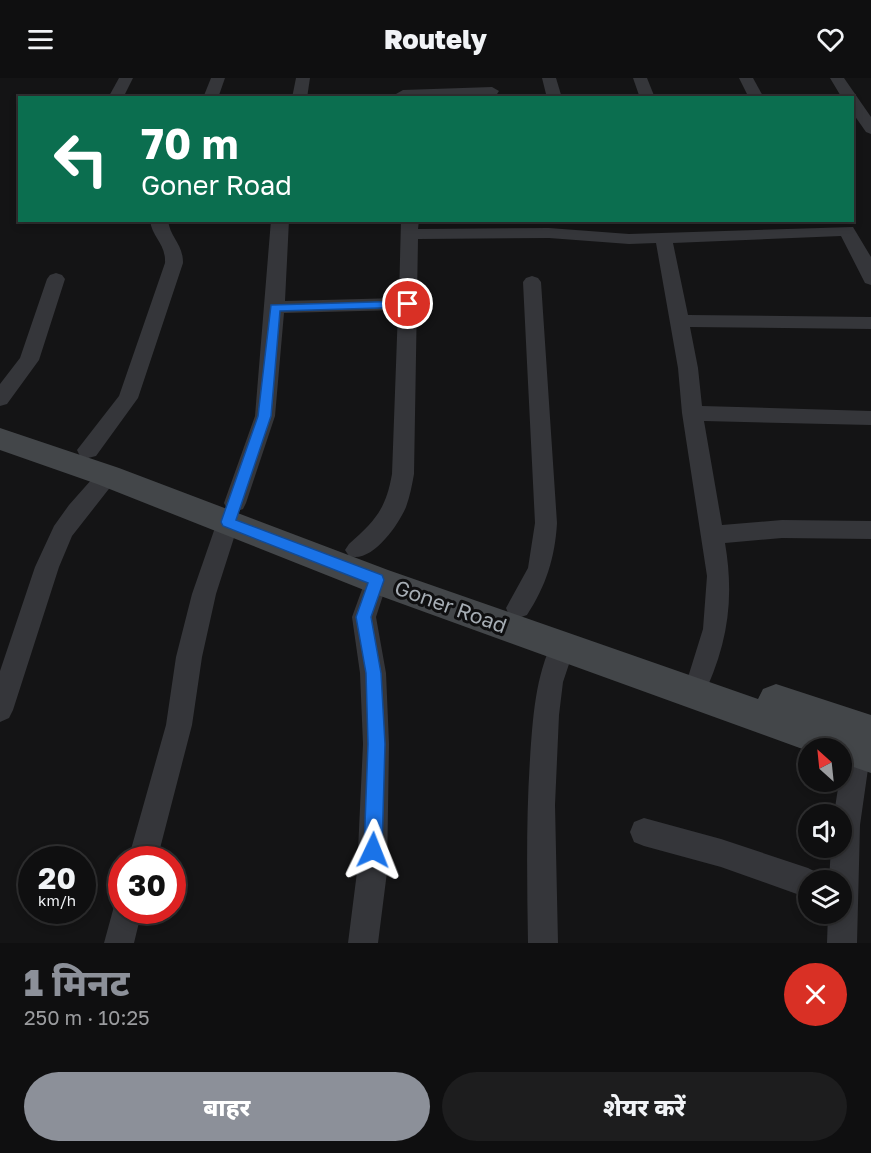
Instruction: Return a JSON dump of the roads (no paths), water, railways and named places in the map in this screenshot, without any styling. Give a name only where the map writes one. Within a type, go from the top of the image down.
[{"type":"street","points":[[116,96],[126,78]]},
{"type":"street","points":[[211,96],[219,78]]},
{"type":"street","points":[[299,96],[303,78]]},
{"type":"street","points":[[402,78],[403,96],[492,89]]},
{"type":"street","points":[[549,78],[554,96]]},
{"type":"street","points":[[640,78],[647,96]]},
{"type":"street","points":[[747,78],[756,96]]},
{"type":"street","points":[[837,78],[849,96]]},
{"type":"street","points":[[854,104],[871,129]]},
{"type":"street","points":[[88,450],[128,398],[174,263],[176,251],[172,242],[163,234],[160,222]]},
{"type":"street","points":[[146,846],[179,725],[189,657],[204,594],[265,416],[280,222]]},
{"type":"street","points":[[357,550],[383,527],[399,501],[403,474],[410,227],[587,228],[629,239],[664,238],[703,228],[843,226],[865,262],[871,279]]},
{"type":"street","points":[[664,238],[688,368],[692,413],[719,576],[714,629],[696,684]]},
{"type":"street","points":[[0,399],[29,360],[56,279]]},
{"type":"street","points":[[518,608],[534,586],[544,556],[545,534],[532,282]]},
{"type":"street","points":[[275,307],[408,304]]},
{"type":"street","points":[[678,321],[871,324]]},
{"type":"street","points":[[692,413],[871,418]]},
{"type":"street","name":"Goner Road","points":[[0,419],[88,450],[232,513],[376,580],[563,646],[696,684],[865,742]]},
{"type":"street","name":"Goner Road","points":[[0,439],[108,476],[357,550],[518,608],[696,684]]},
{"type":"street","points":[[0,710],[47,567],[62,532],[108,476]]},
{"type":"street","points":[[714,535],[782,529],[871,530]]},
{"type":"street","points":[[363,943],[372,872],[376,744],[374,673],[364,617],[376,580]]},
{"type":"street","points":[[543,943],[542,806],[546,715],[550,682],[563,646]]},
{"type":"street","points":[[844,870],[846,825],[865,742]]},
{"type":"street","points":[[644,832],[721,853],[798,880]]},
{"type":"street","points":[[119,943],[124,924]]},
{"type":"street","points":[[842,924],[842,943]]}]
